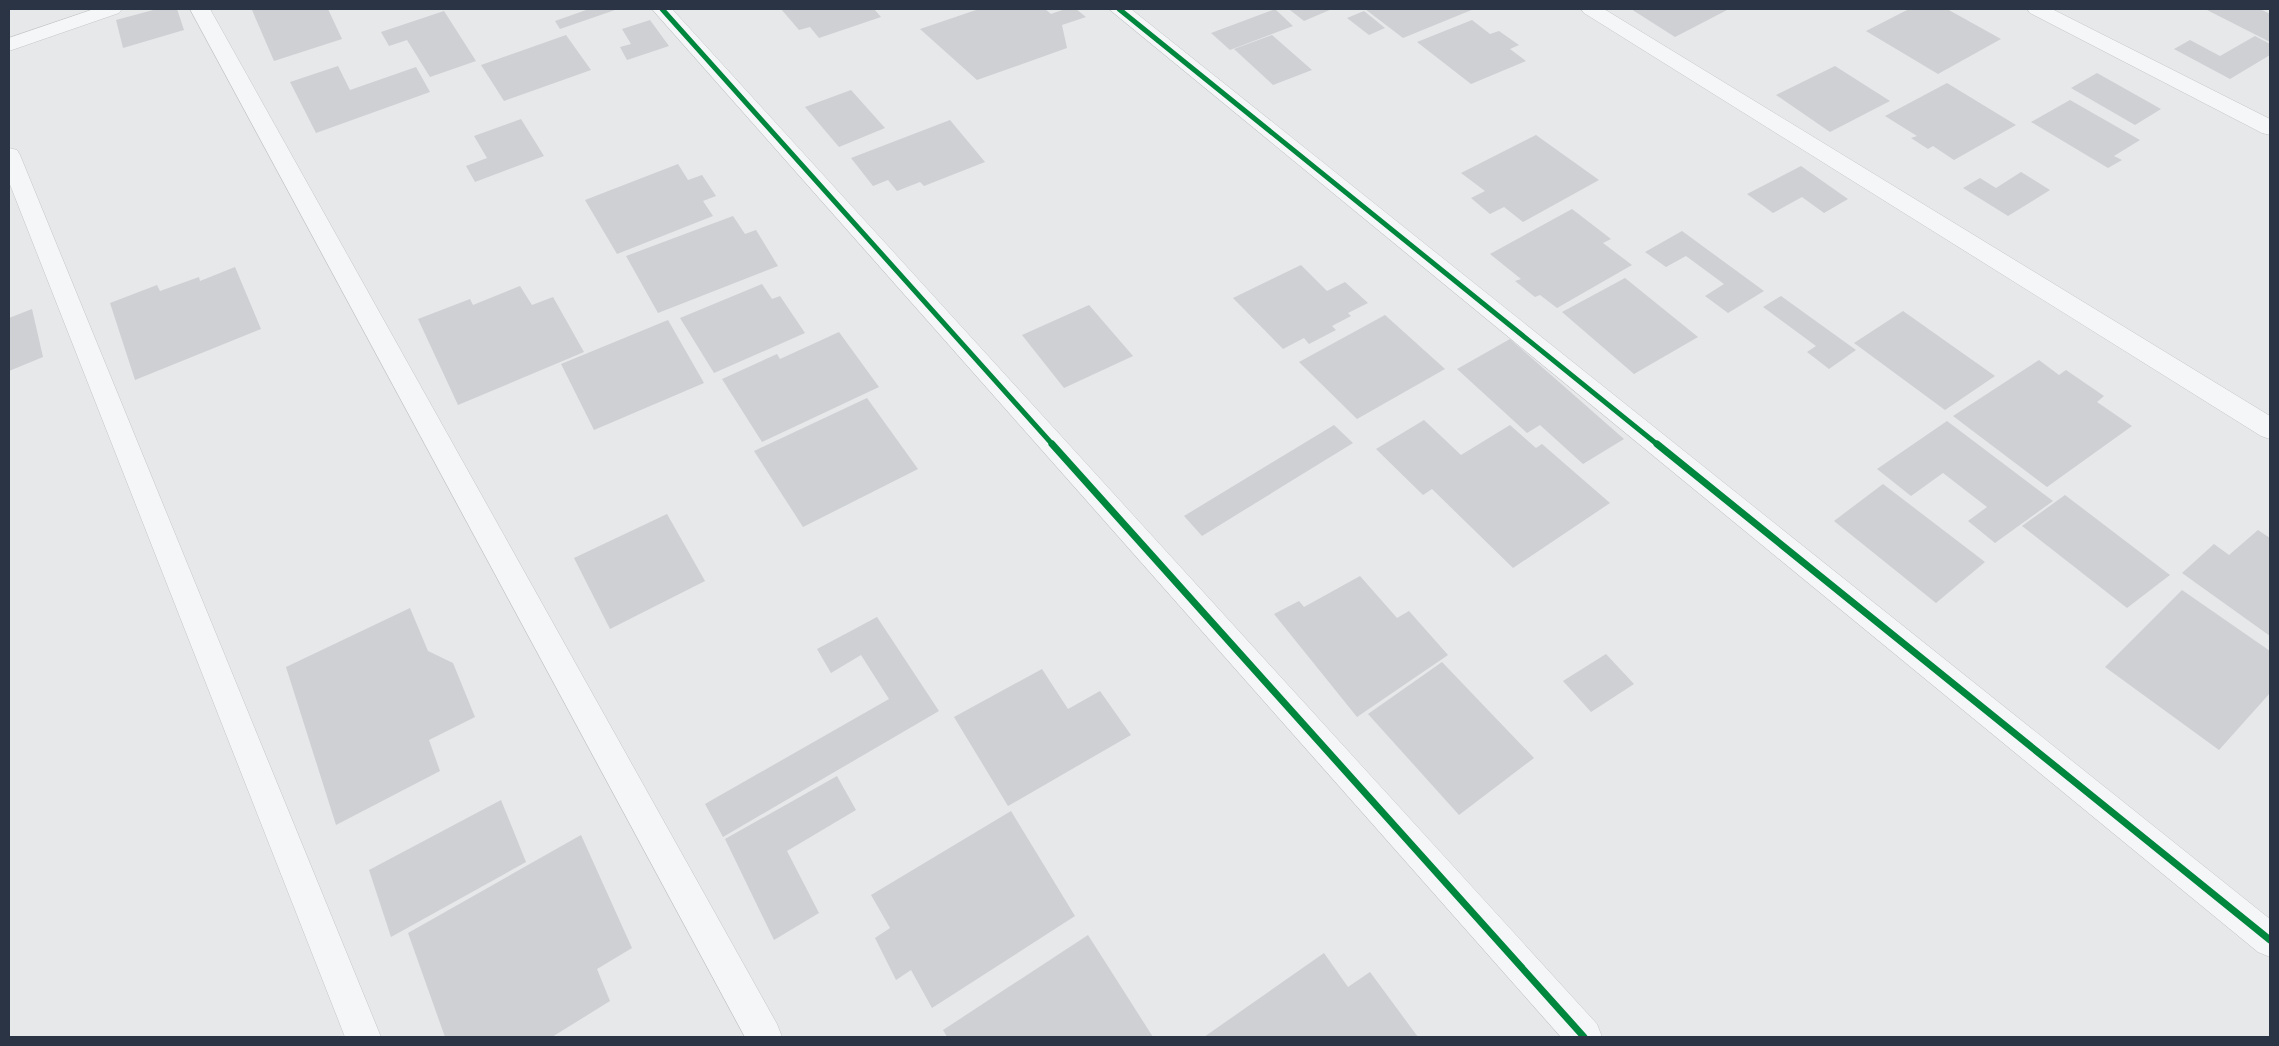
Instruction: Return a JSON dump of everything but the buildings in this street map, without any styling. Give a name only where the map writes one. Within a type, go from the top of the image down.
[{"type":"street","points":[[9,45],[112,9]]},
{"type":"street","points":[[200,9],[764,1037]]},
{"type":"street","points":[[662,9],[1584,1037]]},
{"type":"street","points":[[1119,9],[2270,940]]},
{"type":"street","points":[[1590,9],[2270,429]]},
{"type":"street","points":[[2037,9],[2270,128]]},
{"type":"street","points":[[9,155],[364,1037]]},
{"type":"cycle path","points":[[662,9],[1584,1037]]},
{"type":"cycle path","points":[[1119,9],[2270,940]]}]
